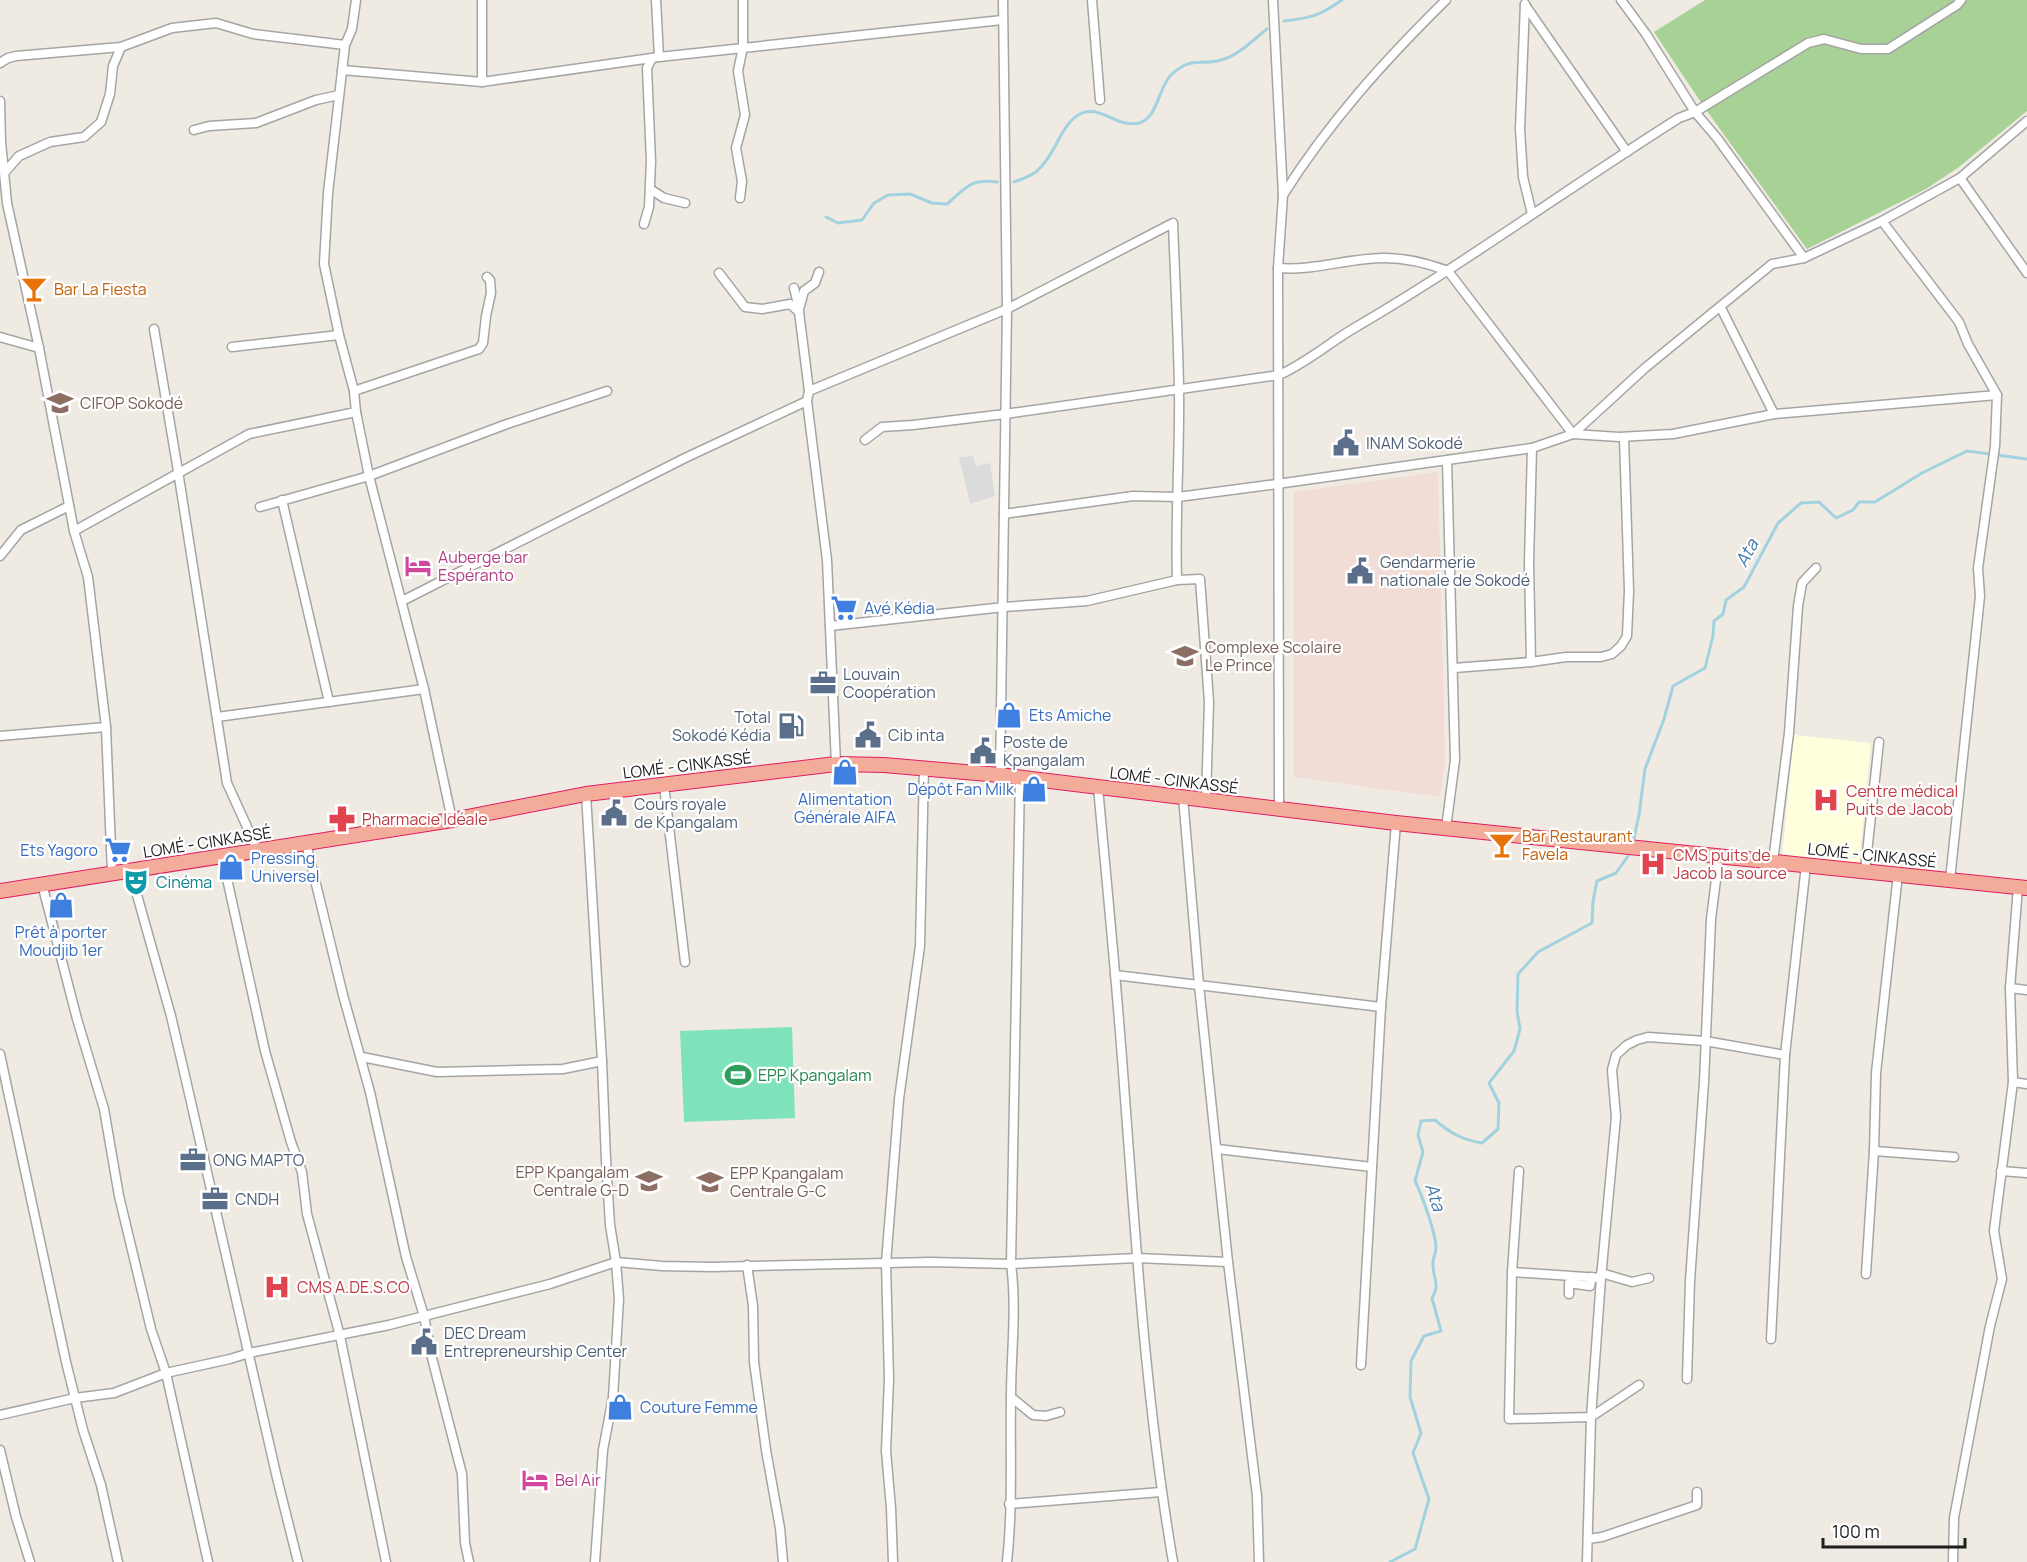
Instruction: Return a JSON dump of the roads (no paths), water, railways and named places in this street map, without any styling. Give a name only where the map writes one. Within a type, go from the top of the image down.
[{"type":"highway","name":"LOMÉ - CINKASSÉ","points":[[0,891],[452,819],[586,794],[836,764],[924,768],[1020,777],[1396,823],[2022,887]]},
{"type":"street","points":[[356,0],[352,29],[345,45],[328,193],[324,264],[354,392],[369,476],[424,689],[452,819]]},
{"type":"street","points":[[482,0],[482,82]]},
{"type":"street","points":[[645,224],[650,189],[647,68],[655,57],[656,0]]},
{"type":"street","points":[[740,198],[742,181],[736,148],[744,115],[738,71],[743,47],[743,0]]},
{"type":"street","points":[[1000,775],[1007,309],[1003,0]]},
{"type":"street","points":[[1092,0],[1100,100]]},
{"type":"street","points":[[1273,0],[1283,195],[1278,268],[1279,809]]},
{"type":"street","points":[[1283,195],[1309,154],[1332,124],[1399,47],[1446,0]]},
{"type":"street","points":[[1621,0],[1646,34],[1695,112],[1717,138],[1804,258]]},
{"type":"street","points":[[865,440],[882,427],[1005,414],[1279,375],[1310,359],[1331,342],[1448,271],[1679,118],[1695,112],[1808,44],[1824,39],[1861,49],[1888,49],[1957,5],[1960,0]]},
{"type":"street","points":[[1523,2],[1627,152]]},
{"type":"street","points":[[1523,2],[1520,129],[1523,177],[1532,214]]},
{"type":"street","points":[[342,70],[482,82],[655,57],[1002,20]]},
{"type":"street","points":[[0,63],[16,56],[121,47],[172,28],[216,23],[253,34],[345,45]]},
{"type":"street","points":[[5,171],[19,156],[50,142],[84,137],[101,122],[110,94],[113,66],[121,47]]},
{"type":"street","points":[[194,130],[209,126],[256,123],[316,100],[339,95]]},
{"type":"street","points":[[0,101],[1,142],[7,203],[39,348],[74,531],[88,577],[106,727],[112,873]]},
{"type":"street","points":[[1573,434],[1645,368],[1772,264],[1804,258],[1882,221],[1960,178],[2027,121]]},
{"type":"street","points":[[1960,178],[2027,273]]},
{"type":"street","points":[[650,189],[664,198],[685,203]]},
{"type":"street","points":[[1882,221],[1959,322],[1968,344],[1997,395],[1995,446],[1978,568],[1980,596],[1950,880]]},
{"type":"street","points":[[808,391],[1007,309],[1173,223],[1179,389],[1178,497],[1175,520],[1177,580]]},
{"type":"street","points":[[1278,268],[1295,270],[1384,258],[1423,261],[1448,271],[1573,434]]},
{"type":"street","points":[[799,312],[804,291],[815,283],[819,272]]},
{"type":"street","points":[[719,273],[745,308],[762,309],[790,304],[799,312]]},
{"type":"street","points":[[354,392],[479,349],[483,343],[491,293],[490,280],[487,277]]},
{"type":"street","points":[[794,288],[799,312],[826,560],[836,764]]},
{"type":"street","points":[[1721,308],[1774,414]]},
{"type":"street","points":[[154,329],[227,783],[258,851]]},
{"type":"street","points":[[232,347],[339,335]]},
{"type":"street","points":[[0,337],[39,348]]},
{"type":"street","points":[[260,507],[369,476],[507,424],[607,391]]},
{"type":"street","points":[[1004,514],[1133,496],[1178,497],[1277,484],[1532,448],[1573,434],[1624,437],[1673,434],[1774,414],[1997,395]]},
{"type":"street","points":[[402,601],[685,458],[807,401]]},
{"type":"street","points":[[74,531],[178,471],[249,434],[356,412]]},
{"type":"street","points":[[1454,668],[1566,657],[1606,656],[1621,646],[1628,636],[1629,591],[1624,437]]},
{"type":"street","points":[[1531,662],[1529,550],[1532,448]]},
{"type":"street","points":[[1446,828],[1455,760],[1447,460]]},
{"type":"street","points":[[282,500],[329,702]]},
{"type":"street","points":[[0,556],[21,530],[69,506]]},
{"type":"street","points":[[1773,861],[1789,733],[1797,606],[1802,583],[1816,568]]},
{"type":"street","points":[[830,626],[1004,607],[1087,601],[1177,580],[1200,579],[1209,702],[1206,800]]},
{"type":"street","points":[[217,717],[424,689]]},
{"type":"street","points":[[0,736],[106,727]]},
{"type":"street","points":[[1865,871],[1879,742]]},
{"type":"street","points":[[893,1562],[886,1451],[890,1379],[886,1263],[899,1099],[920,946],[924,768]]},
{"type":"street","points":[[1007,1562],[1012,1458],[1014,1290],[1011,1264],[1020,777]]},
{"type":"street","points":[[664,785],[685,962]]},
{"type":"street","points":[[1098,787],[1137,1258],[1161,1492],[1173,1562]]},
{"type":"street","points":[[586,794],[603,1061],[607,1181],[619,1299],[613,1397],[603,1450],[595,1562]]},
{"type":"street","points":[[1183,797],[1199,985],[1228,1262],[1257,1496],[1259,1562]]},
{"type":"street","points":[[1361,1365],[1380,1007],[1396,823]]},
{"type":"street","points":[[306,843],[348,1017],[362,1057],[398,1226],[424,1316],[432,1358],[462,1474],[465,1543],[469,1562]]},
{"type":"street","points":[[222,856],[265,1051],[302,1172],[307,1214],[340,1336],[386,1562]]},
{"type":"street","points":[[1687,1379],[1690,1281],[1711,919],[1719,856]]},
{"type":"street","points":[[1771,1339],[1785,1054],[1806,865]]},
{"type":"street","points":[[130,870],[171,1016],[298,1562]]},
{"type":"street","points":[[1866,1274],[1874,1151],[1876,1073],[1898,874]]},
{"type":"street","points":[[42,884],[77,1019],[104,1109],[119,1196],[151,1329],[166,1373],[208,1562]]},
{"type":"street","points":[[1953,1562],[1954,1518],[1990,1326],[2002,1279],[1994,1231],[2013,1082],[2010,988],[2022,887]]},
{"type":"street","points":[[1115,975],[1380,1007]]},
{"type":"street","points":[[2010,988],[2027,990]]},
{"type":"street","points":[[1587,1562],[1598,1276],[1616,1117],[1612,1070],[1616,1055],[1627,1045],[1648,1037],[1705,1041],[1785,1054]]},
{"type":"street","points":[[0,1053],[75,1398],[100,1485],[118,1562]]},
{"type":"street","points":[[362,1057],[436,1072],[563,1069],[603,1061]]},
{"type":"street","points":[[2013,1082],[2027,1084]]},
{"type":"street","points":[[1217,1149],[1372,1167]]},
{"type":"street","points":[[1874,1151],[1954,1157]]},
{"type":"street","points":[[1519,1171],[1512,1272],[1509,1419],[1591,1418],[1640,1385]]},
{"type":"street","points":[[2001,1171],[2027,1173]]},
{"type":"street","points":[[0,1415],[75,1398],[114,1393],[166,1373],[424,1316],[559,1281],[616,1262],[662,1266],[1011,1264],[1137,1258],[1228,1262]]},
{"type":"street","points":[[747,1265],[753,1306],[754,1362],[780,1528],[783,1562]]},
{"type":"street","points":[[1512,1272],[1598,1276],[1632,1282],[1649,1278]]},
{"type":"street","points":[[1569,1294],[1569,1283],[1590,1286],[1598,1276]]},
{"type":"street","points":[[1011,1397],[1033,1415],[1040,1417],[1060,1412]]},
{"type":"street","points":[[0,1450],[16,1517],[30,1562]]},
{"type":"street","points":[[1009,1504],[1161,1492]]},
{"type":"street","points":[[1588,1539],[1602,1537],[1697,1505],[1697,1492]]},
{"type":"waterway","points":[[1284,21],[1314,15],[1342,0]]},
{"type":"waterway","points":[[1014,182],[1030,176],[1044,164],[1066,127],[1078,115],[1086,112],[1101,113],[1123,122],[1139,123],[1150,115],[1163,87],[1178,69],[1190,63],[1213,62],[1227,58],[1267,29]]},
{"type":"waterway","points":[[826,217],[838,223],[862,220],[874,203],[888,195],[910,194],[932,203],[947,204],[974,183],[997,182]]},
{"type":"waterway","name":"Ata","points":[[1634,838],[1645,769],[1664,719],[1673,686],[1705,668],[1713,636],[1714,621],[1723,614],[1726,600],[1744,587],[1778,523],[1801,503],[1819,502],[1836,518],[1853,510],[1859,502],[1875,502],[1922,473],[1967,451],[2027,459]]},
{"type":"waterway","name":"Ata","points":[[1390,1562],[1415,1549],[1429,1499],[1413,1453],[1421,1433],[1410,1397],[1411,1361],[1424,1336],[1441,1331],[1432,1298],[1436,1288],[1433,1268],[1436,1250],[1434,1234],[1415,1181],[1423,1152],[1418,1135],[1421,1121],[1435,1120],[1457,1135],[1482,1143],[1498,1129],[1499,1103],[1489,1083],[1514,1051],[1520,1029],[1517,1011],[1518,974],[1538,952],[1592,923],[1597,881],[1616,873],[1628,856]]},
{"type":"place","name":"Bar La Fiesta","points":[[34,289]]},
{"type":"place","name":"CIFOP Sokodé","points":[[60,403]]},
{"type":"place","name":"INAM Sokodé","points":[[1346,443]]},
{"type":"place","name":"Auberge bar Espéranto","points":[[418,566]]},
{"type":"place","name":"Gendarmerie nationale de Sokodé","points":[[1360,571]]},
{"type":"place","name":"Avé Kédia","points":[[844,608]]},
{"type":"place","name":"Complexe Scolaire Le Prince","points":[[1185,656]]},
{"type":"place","name":"Louvain Coopération","points":[[823,683]]},
{"type":"place","name":"Ets Amiche","points":[[1009,715]]},
{"type":"place","name":"Total Sokodé Kédia","points":[[791,726]]},
{"type":"place","name":"Cib inta","points":[[868,735]]},
{"type":"place","name":"Poste de Kpangalam","points":[[983,751]]},
{"type":"place","name":"Alimentation Générale AIFA","points":[[845,772]]},
{"type":"place","name":"Dépôt Fan Milk","points":[[1034,789]]},
{"type":"place","name":"Centre médical Puits de Jacob","points":[[1826,800]]},
{"type":"place","name":"Cours royale de Kpangalam","points":[[614,813]]},
{"type":"place","name":"Pharmacie Idéale","points":[[342,819]]},
{"type":"place","name":"Bar Restaurant Favela","points":[[1502,845]]},
{"type":"place","name":"Ets Yagoro","points":[[118,850]]},
{"type":"place","name":"CMS puits de Jacob la source","points":[[1653,864]]},
{"type":"place","name":"Pressing Universel","points":[[231,867]]},
{"type":"place","name":"Cinéma","points":[[136,882]]},
{"type":"place","name":"Prêt à porter Moudjib 1er","points":[[61,905]]},
{"type":"place","name":"EPP Kpangalam","points":[[738,1075]]},
{"type":"place","name":"ONG MAPTO","points":[[193,1160]]},
{"type":"place","name":"EPP Kpangalam Centrale G-D","points":[[649,1181]]},
{"type":"place","name":"EPP Kpangalam Centrale G-C","points":[[710,1182]]},
{"type":"place","name":"CNDH","points":[[215,1199]]},
{"type":"place","name":"CMS A.DE.S.CO","points":[[277,1287]]},
{"type":"place","name":"DEC Dream Entrepreneurship Center","points":[[424,1342]]},
{"type":"place","name":"Couture Femme","points":[[620,1407]]},
{"type":"place","name":"Bel Air","points":[[535,1480]]}]
